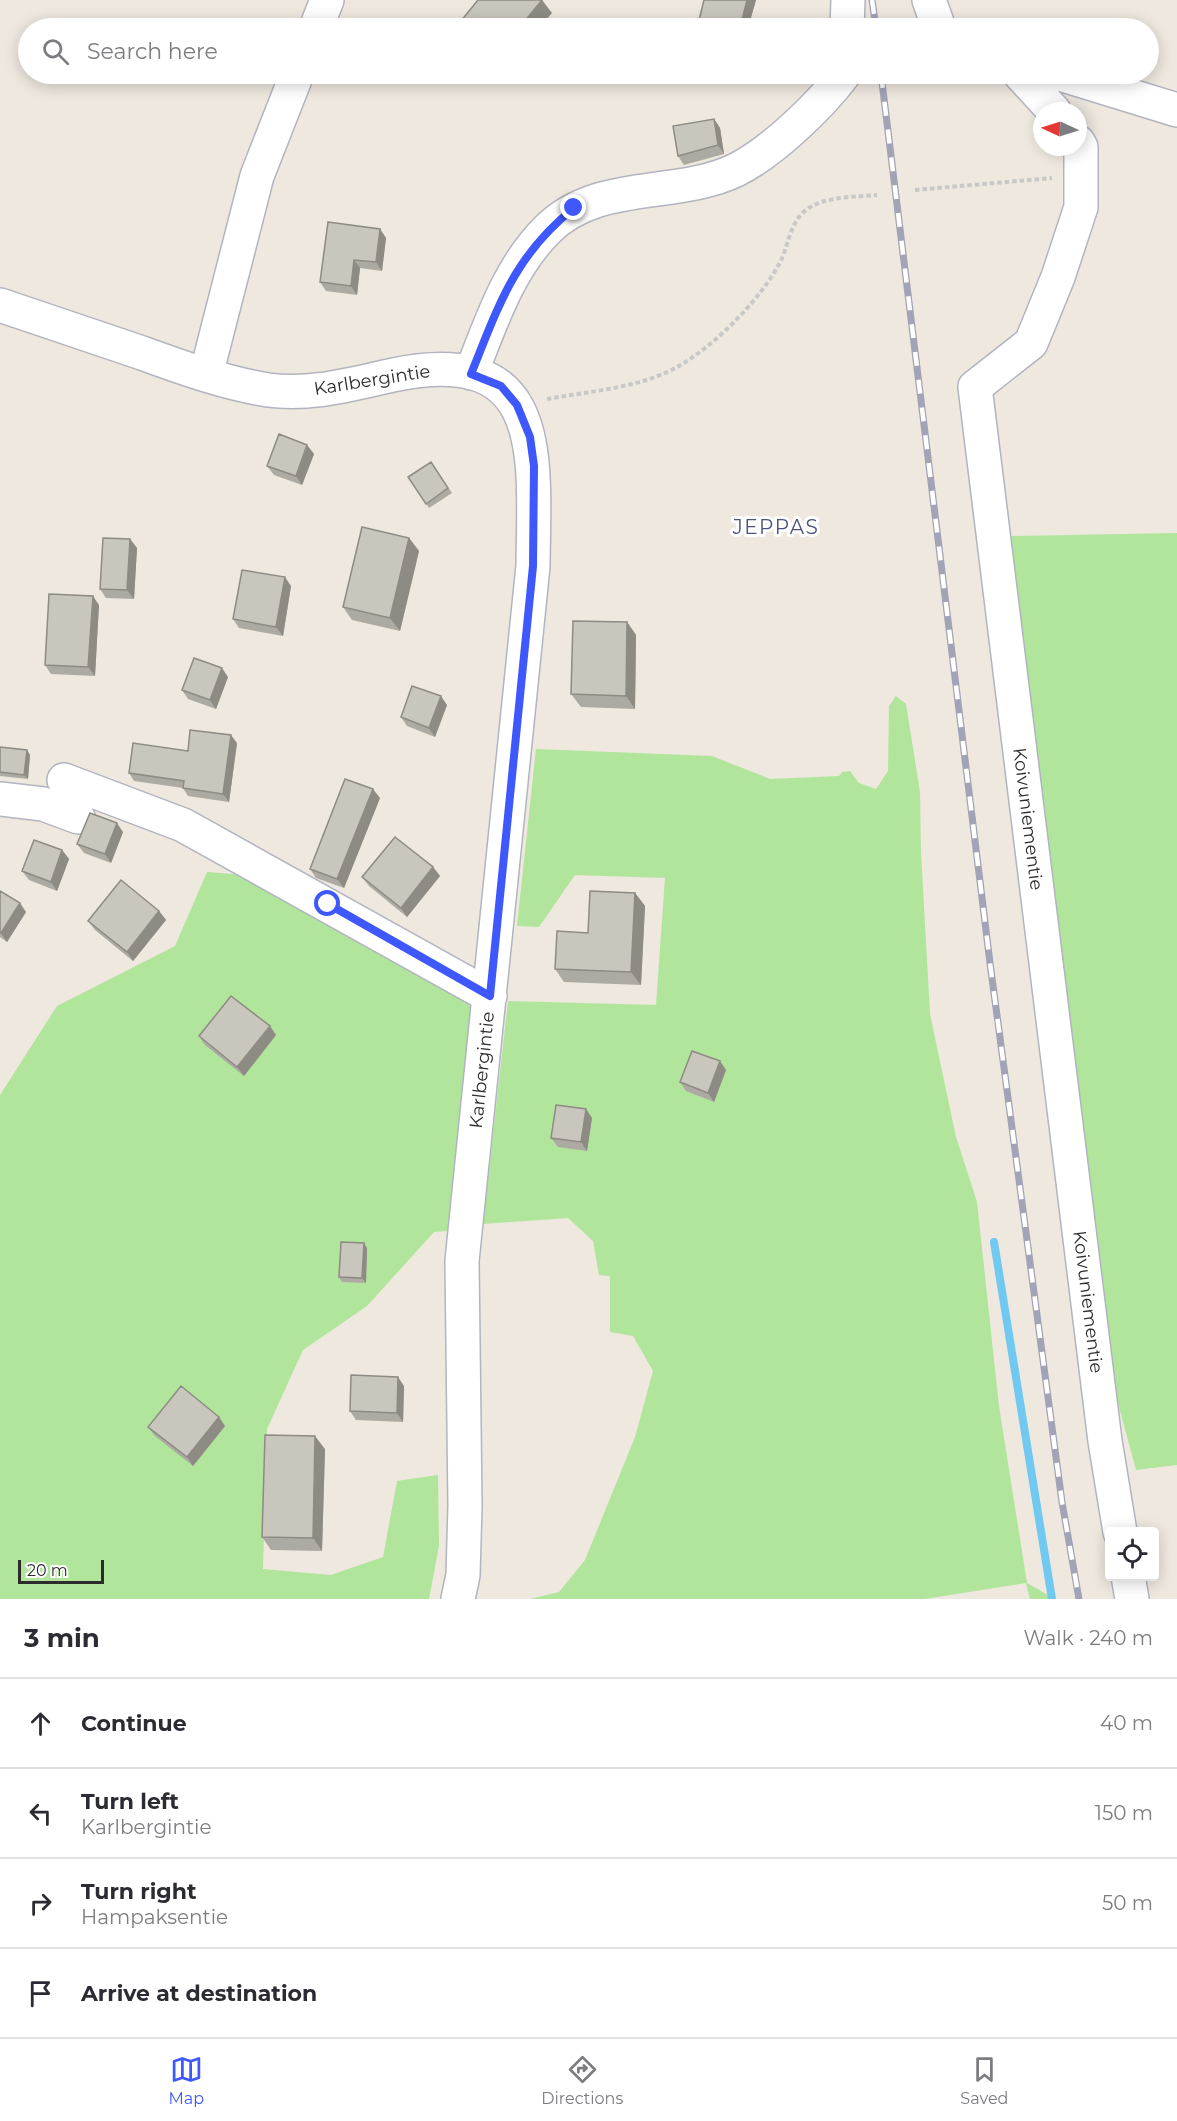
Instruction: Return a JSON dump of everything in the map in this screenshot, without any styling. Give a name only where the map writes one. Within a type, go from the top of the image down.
[{"type":"street","points":[[320,18],[327,0]]},
{"type":"street","points":[[847,18],[848,0]]},
{"type":"street","points":[[929,0],[935,18]]},
{"type":"street","points":[[206,375],[257,176],[293,84]]},
{"type":"street","points":[[471,374],[508,284],[526,254],[548,228],[574,208],[624,194],[704,180],[735,170],[774,146],[834,84]]},
{"type":"street","points":[[1029,84],[1046,102]]},
{"type":"street","points":[[1092,84],[1177,110]]},
{"type":"street","name":"Koivuniementie","points":[[1081,156],[1081,207],[1058,277],[1031,343],[975,387],[1105,1441],[1119,1527]]},
{"type":"street","name":"Karlbergintie","points":[[0,305],[206,375],[268,390],[298,392],[432,369],[471,374],[501,386],[517,405],[530,437],[534,466],[533,566],[462,1261],[465,1506],[463,1575],[458,1599]]},
{"type":"street","points":[[64,780],[183,825],[490,996]]},
{"type":"street","points":[[0,800],[43,804],[78,817]]},
{"type":"street","points":[[1129,1581],[1132,1599]]},
{"type":"path","points":[[915,190],[1080,175]]},
{"type":"path","points":[[517,405],[646,380],[679,366],[732,325],[779,265],[788,237],[798,217],[807,209],[817,204],[877,195]]},
{"type":"green space","points":[[1177,533],[1177,1465],[1136,1470],[1112,1381],[1009,536]]},
{"type":"green space","points":[[896,696],[906,704],[920,792],[930,1014],[956,1137],[977,1202],[999,1406],[1027,1583],[1055,1599],[1030,1599],[1026,1583],[925,1599],[530,1599],[559,1592],[585,1560],[635,1437],[653,1371],[633,1336],[610,1332],[610,1276],[599,1275],[593,1241],[568,1218],[483,1224],[508,1001],[656,1005],[665,878],[575,875],[539,927],[517,926],[536,749],[712,756],[770,779],[839,776],[842,772],[850,771],[859,783],[876,789],[888,771],[889,706]]},
{"type":"green space","points":[[207,872],[259,876],[476,996],[448,1231],[434,1232],[367,1306],[303,1350],[267,1429],[263,1569],[331,1575],[383,1557],[397,1481],[438,1475],[439,1546],[429,1599],[0,1599],[0,1095],[57,1006],[175,946]]},
{"type":"building","points":[[478,0],[542,0],[527,18],[463,18]]},
{"type":"building","points":[[704,0],[747,0],[742,18],[700,18]]},
{"type":"building","points":[[714,119],[718,145],[678,156],[673,126]]},
{"type":"building","points":[[328,222],[380,229],[376,262],[354,260],[351,286],[320,282]]},
{"type":"building","points":[[279,434],[307,445],[296,476],[267,466]]},
{"type":"building","points":[[431,462],[448,488],[426,504],[408,477]]},
{"type":"building","points":[[362,527],[409,538],[390,618],[343,607]]},
{"type":"building","points":[[103,538],[130,539],[127,590],[100,589]]},
{"type":"building","points":[[242,570],[285,577],[276,627],[233,619]]},
{"type":"building","points":[[49,594],[93,596],[88,667],[45,665]]},
{"type":"building","points":[[573,621],[627,622],[626,696],[571,694]]},
{"type":"building","points":[[194,658],[222,668],[210,700],[182,690]]},
{"type":"building","points":[[412,686],[441,696],[429,728],[401,717]]},
{"type":"building","points":[[190,730],[231,735],[223,794],[183,788],[184,781],[129,773],[133,743],[188,751]]},
{"type":"building","points":[[0,747],[27,750],[24,775],[0,772]]},
{"type":"building","points":[[345,779],[373,789],[337,879],[310,869]]},
{"type":"building","points":[[90,813],[117,823],[105,854],[77,844]]},
{"type":"building","points":[[395,837],[433,867],[401,908],[362,877]]},
{"type":"building","points":[[34,840],[62,850],[51,882],[22,871]]},
{"type":"building","points":[[121,880],[159,911],[127,952],[88,921]]},
{"type":"building","points":[[0,891],[20,903],[1,933],[0,932]]},
{"type":"building","points":[[590,891],[635,893],[631,972],[555,969],[557,931],[588,933]]},
{"type":"building","points":[[231,996],[270,1026],[237,1067],[199,1036]]},
{"type":"building","points":[[692,1051],[720,1061],[708,1093],[680,1082]]},
{"type":"building","points":[[556,1105],[586,1109],[581,1142],[551,1138]]},
{"type":"building","points":[[341,1242],[364,1243],[362,1278],[339,1277]]},
{"type":"building","points":[[351,1375],[398,1377],[397,1413],[350,1411]]},
{"type":"building","points":[[181,1386],[219,1417],[187,1457],[148,1427]]},
{"type":"building","points":[[265,1435],[315,1436],[313,1538],[262,1537]]},
{"type":"waterway","points":[[994,1242],[1052,1599]]},
{"type":"railway","points":[[872,0],[875,18]]},
{"type":"railway","points":[[882,84],[990,963],[1062,1502],[1079,1599]]},
{"type":"district","name":"JEPPAS","points":[[776,527]]},
{"type":"route","points":[[328,904],[490,996],[533,566],[534,466],[530,437],[517,405],[501,386],[471,374],[508,284],[526,254],[548,228],[574,208]]}]
